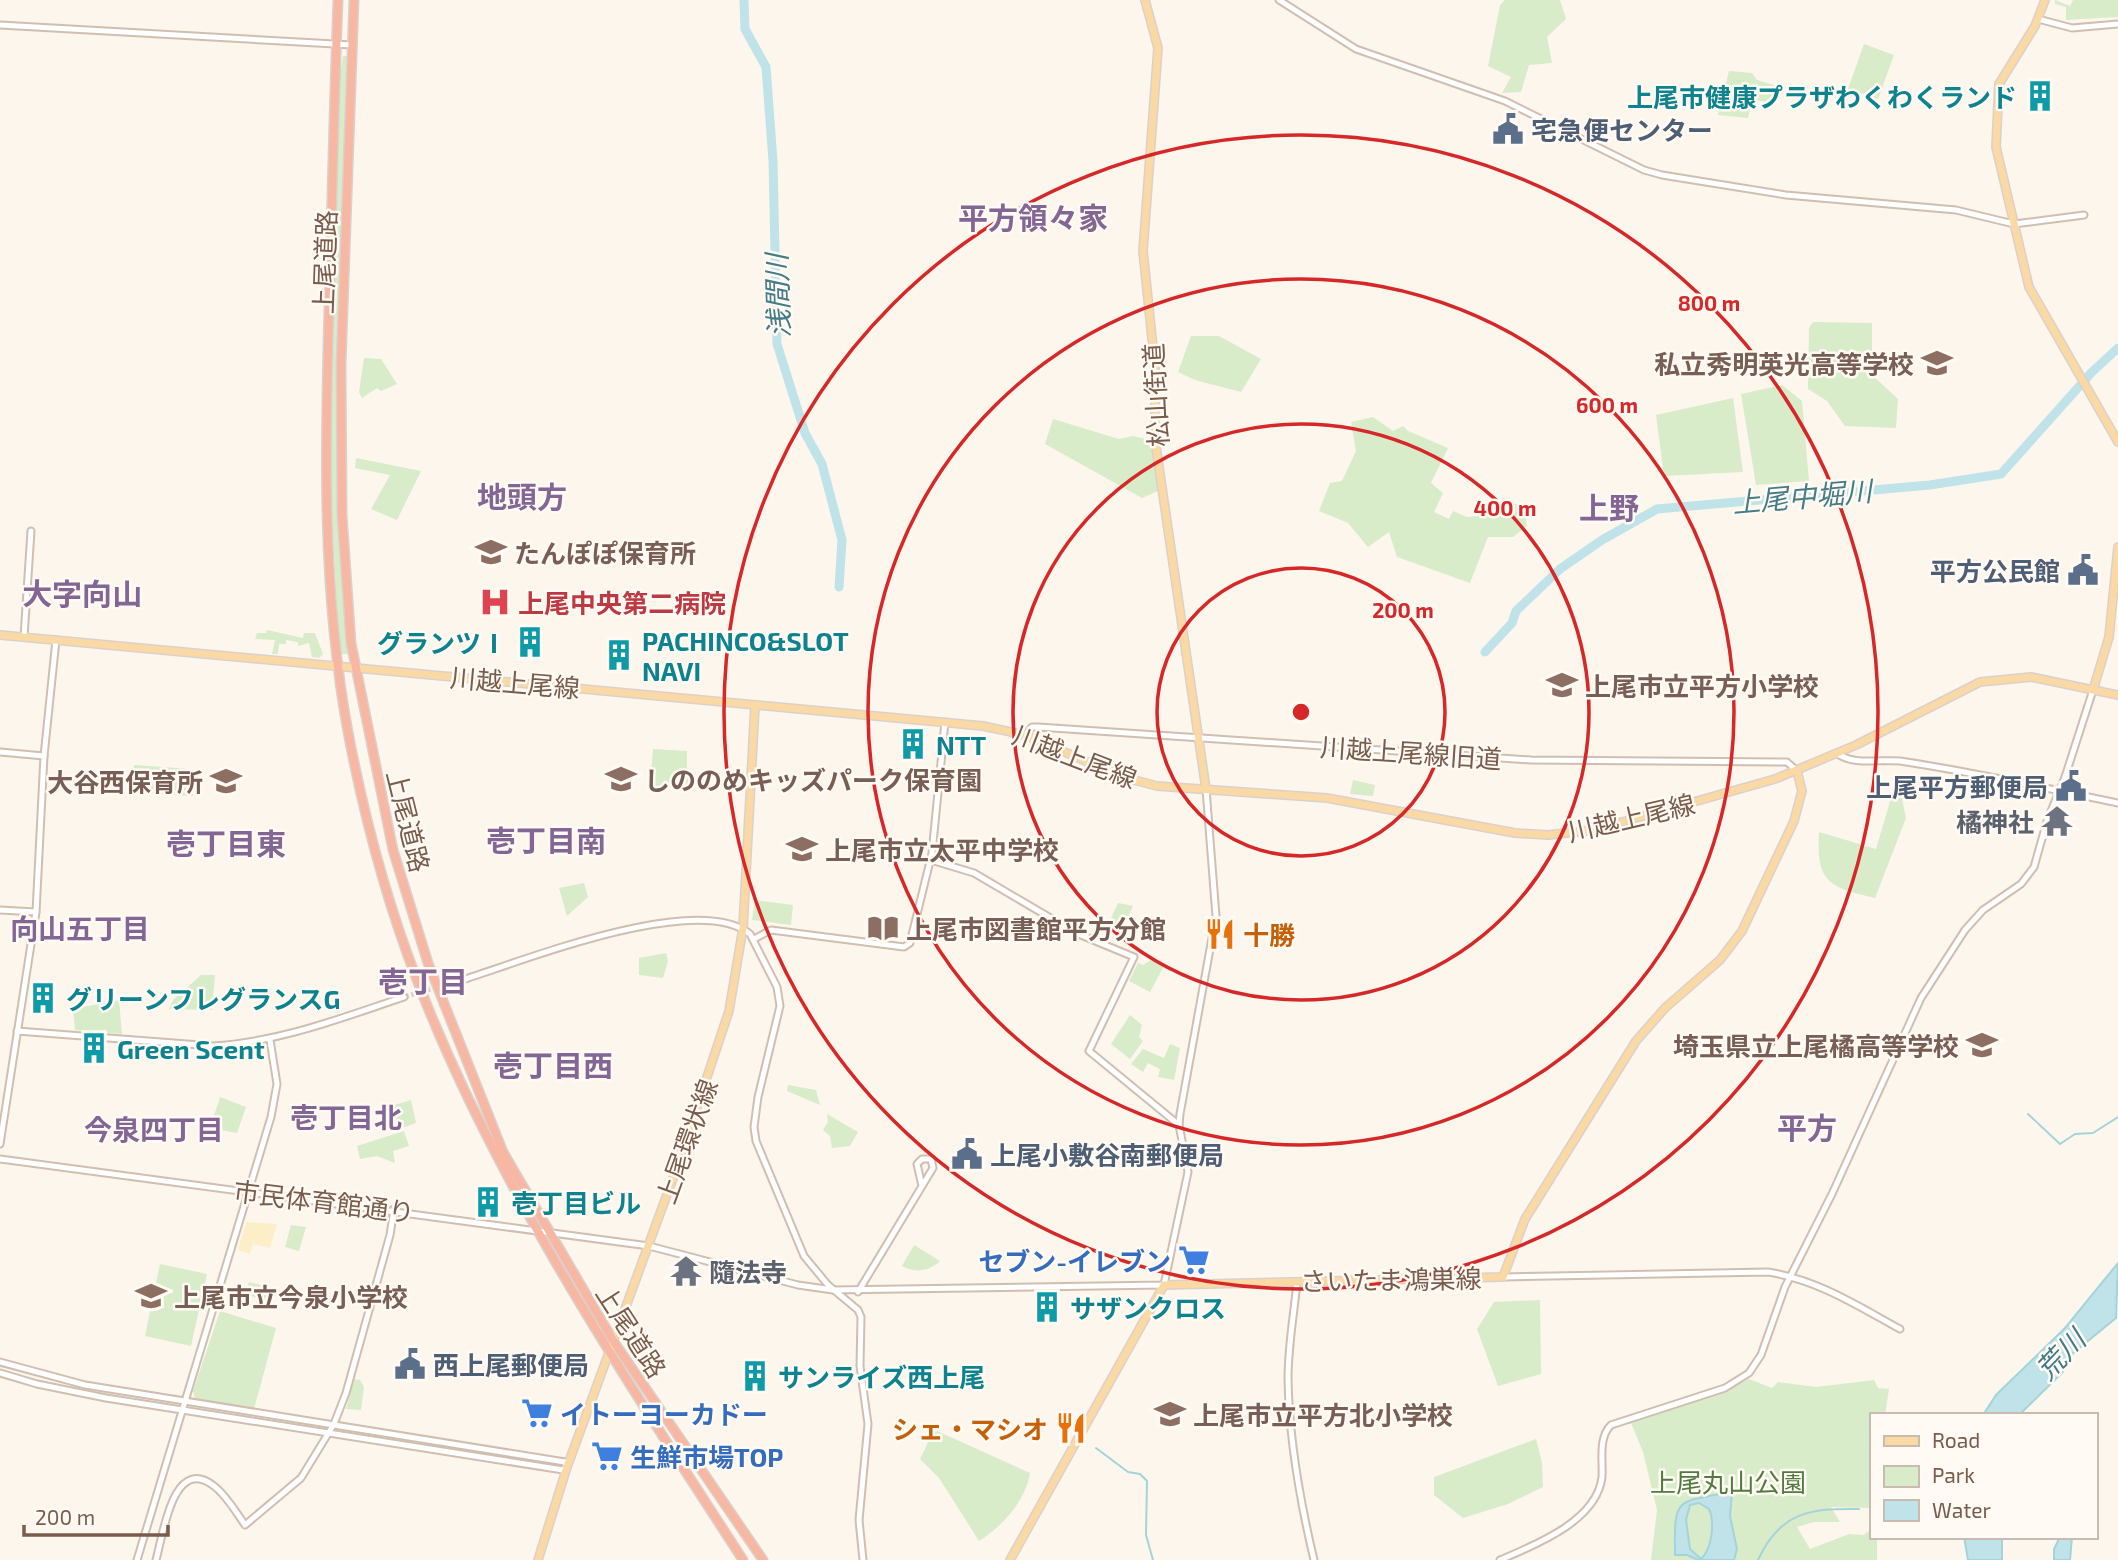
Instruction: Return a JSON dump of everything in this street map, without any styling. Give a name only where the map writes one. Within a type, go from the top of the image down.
[{"type":"highway","name":"上尾道路","points":[[338,0],[326,461],[330,577],[339,666],[347,727],[365,810],[412,968],[473,1110],[538,1230],[611,1352],[743,1560]]},
{"type":"highway","name":"上尾道路","points":[[354,0],[341,461],[349,618],[370,746],[393,850],[428,963],[494,1134],[548,1232],[614,1342],[763,1560]]},
{"type":"main road","name":"松山街道","points":[[1145,0],[1158,48],[1143,251],[1155,367],[1155,440],[1206,789]]},
{"type":"main road","points":[[2045,0],[2038,19],[2006,69],[1996,96],[1996,147],[2029,287],[2118,442]]},
{"type":"main road","points":[[2093,690],[2109,637],[2118,547]]},
{"type":"main road","name":"川越上尾線","points":[[0,635],[984,726],[1026,735],[1134,780],[1206,789],[1327,798],[1515,833],[1548,835],[1607,827],[1725,795],[1797,771],[1980,682],[2001,677],[2031,677],[2118,695]]},
{"type":"main road","name":"上尾環状線","points":[[538,1560],[567,1467],[649,1246],[729,1012],[743,928],[755,705]]},
{"type":"main road","name":"さいたま鴻巣線","points":[[1164,1285],[1503,1277],[1525,1219],[1636,1041],[1665,1008],[1720,960],[1742,931],[1794,821],[1802,791],[1797,771]]},
{"type":"main road","points":[[1010,1560],[1164,1285]]},
{"type":"street","points":[[1279,0],[1356,49],[1505,101],[1653,173],[1774,194],[1956,210],[2014,224],[2084,215]]},
{"type":"street","points":[[2038,19],[2072,28],[2118,24]]},
{"type":"street","points":[[0,24],[352,45]]},
{"type":"street","points":[[24,638],[31,531]]},
{"type":"street","points":[[0,1144],[36,912],[44,756],[56,640]]},
{"type":"street","points":[[1500,1560],[1553,1537],[1593,1502],[1601,1480],[1603,1436],[1611,1425],[1726,1388],[1749,1374],[1761,1355],[1791,1275],[1832,1194],[1911,1016],[1965,930],[1983,910],[2030,875],[2093,690]]},
{"type":"street","points":[[754,939],[771,930],[907,946],[931,860],[945,722]]},
{"type":"street","name":"川越上尾線旧道","points":[[1026,735],[1032,727],[1038,727],[1531,760],[1787,762],[1797,771]]},
{"type":"street","points":[[0,752],[44,756]]},
{"type":"street","points":[[1837,753],[1848,760],[1892,760],[2017,780],[2118,803]]},
{"type":"street","points":[[1164,1285],[1188,1172],[1179,1125],[1216,916],[1206,789]]},
{"type":"street","points":[[931,860],[976,874],[1076,933],[1134,957],[1089,1051],[1179,1125]]},
{"type":"street","points":[[0,910],[36,912]]},
{"type":"street","points":[[462,980],[572,945],[666,921],[692,919],[743,928],[754,939],[777,987],[780,1006],[763,1068],[754,1116],[757,1141],[804,1256],[833,1290],[858,1310],[861,1317],[860,1366],[868,1424],[859,1520],[863,1560]]},
{"type":"street","points":[[17,1031],[213,1046],[270,1040],[404,997]]},
{"type":"street","points":[[137,1560],[276,1098],[276,1065],[270,1040]]},
{"type":"street","name":"市民体育館通り","points":[[0,1158],[394,1209],[649,1246],[798,1285],[833,1290],[858,1292],[1164,1285]]},
{"type":"street","points":[[858,1292],[922,1186],[935,1164],[931,1159],[922,1159],[917,1164],[922,1186]]},
{"type":"street","points":[[156,1560],[180,1485],[192,1478],[208,1482],[217,1488],[245,1525],[301,1478],[334,1424],[372,1301],[394,1209]]},
{"type":"street","points":[[1503,1277],[1742,1271],[1791,1275],[1828,1289],[1900,1329]]},
{"type":"street","points":[[1297,1282],[1288,1368],[1290,1408],[1301,1504],[1314,1560]]},
{"type":"street","points":[[0,1362],[85,1385],[565,1462],[567,1467],[563,1470],[184,1411],[82,1394],[0,1373]]},
{"type":"green space","points":[[1505,0],[1560,0],[1566,19],[1547,37],[1552,63],[1529,65],[1521,92],[1502,93],[1511,77],[1488,66],[1500,5]]},
{"type":"green space","points":[[2055,0],[2070,6],[2073,0],[2118,0],[2118,17],[2066,20],[2066,7],[2055,4]]},
{"type":"green space","points":[[1864,44],[1894,55],[1878,99],[1848,89]]},
{"type":"green space","points":[[343,56],[348,56],[349,63],[340,321],[348,654],[341,654],[339,646],[330,476],[337,101]]},
{"type":"green space","points":[[1729,71],[1752,73],[1757,80],[1777,86],[1772,99],[1767,102],[1752,100],[1748,118],[1718,115]]},
{"type":"green space","points":[[1813,322],[1872,323],[1872,375],[1898,399],[1896,428],[1845,426],[1827,401],[1808,389],[1809,328]]},
{"type":"green space","points":[[1191,336],[1219,336],[1261,359],[1241,392],[1195,380],[1178,372]]},
{"type":"green space","points":[[364,358],[381,359],[397,384],[381,391],[377,388],[362,398],[359,392]]},
{"type":"green space","points":[[1782,385],[1802,401],[1809,481],[1756,485],[1741,394]]},
{"type":"green space","points":[[1733,398],[1743,472],[1664,476],[1656,415]]},
{"type":"green space","points":[[1373,417],[1393,431],[1403,426],[1408,431],[1448,448],[1431,483],[1443,493],[1434,512],[1449,519],[1453,511],[1467,517],[1497,515],[1506,500],[1524,507],[1527,526],[1513,537],[1488,537],[1470,583],[1397,557],[1389,532],[1368,547],[1348,523],[1319,511],[1330,483],[1342,481],[1356,451],[1351,422]]},
{"type":"green space","points":[[1053,419],[1119,439],[1133,436],[1151,440],[1158,491],[1142,498],[1045,444]]},
{"type":"green space","points":[[356,458],[421,471],[397,520],[371,509],[390,475],[355,468]]},
{"type":"green space","points":[[267,630],[303,638],[304,633],[315,633],[323,654],[319,658],[312,657],[309,643],[298,646],[298,642],[286,640],[286,644],[279,644],[278,654],[272,654],[275,640],[255,639],[257,633],[266,633]]},
{"type":"green space","points":[[653,749],[687,751],[687,768],[694,790],[650,786]]},
{"type":"green space","points":[[134,765],[191,769],[193,796],[130,791]]},
{"type":"green space","points":[[1353,780],[1375,785],[1373,796],[1350,794]]},
{"type":"green space","points":[[1894,788],[1900,789],[1906,818],[1875,898],[1836,886],[1823,872],[1819,832],[1876,849]]},
{"type":"green space","points":[[584,883],[588,897],[567,916],[559,888]]},
{"type":"green space","points":[[755,900],[793,905],[791,925],[752,920]]},
{"type":"green space","points":[[1118,903],[1133,906],[1122,932],[1107,927]]},
{"type":"green space","points":[[666,953],[668,961],[663,978],[639,975],[639,958]]},
{"type":"green space","points":[[1151,960],[1164,966],[1150,992],[1129,981],[1138,963],[1143,965]]},
{"type":"green space","points":[[201,975],[215,975],[212,1010],[169,1009],[173,1000]]},
{"type":"green space","points":[[119,1000],[122,1034],[75,1030],[73,1009]]},
{"type":"green space","points":[[1130,1015],[1142,1025],[1139,1037],[1143,1041],[1130,1059],[1111,1044]]},
{"type":"green space","points":[[1170,1044],[1180,1048],[1174,1080],[1158,1077],[1160,1069],[1148,1063],[1143,1072],[1131,1064],[1143,1049],[1164,1058]]},
{"type":"green space","points":[[788,1085],[816,1090],[820,1105],[787,1091]]},
{"type":"green space","points":[[220,1097],[246,1107],[237,1133],[210,1128]]},
{"type":"green space","points":[[411,1100],[416,1123],[399,1129],[391,1106]]},
{"type":"green space","points":[[827,1114],[858,1132],[850,1146],[832,1148],[830,1136],[823,1130],[828,1122]]},
{"type":"green space","points":[[404,1131],[409,1146],[393,1151],[395,1163],[377,1156],[360,1159],[357,1146]]},
{"type":"green space","points":[[291,1225],[306,1227],[299,1251],[285,1247]]},
{"type":"green space","points":[[914,1245],[940,1261],[921,1270],[902,1266]]},
{"type":"green space","points":[[160,1264],[207,1274],[191,1346],[145,1336]]},
{"type":"green space","points":[[249,1282],[286,1292],[285,1295],[273,1292],[270,1303],[246,1294]]},
{"type":"green space","points":[[1540,1300],[1541,1374],[1498,1386],[1477,1329],[1494,1302]]},
{"type":"green space","points":[[220,1311],[276,1328],[254,1409],[195,1399],[193,1391]]},
{"type":"green space","points":[[354,1379],[360,1380],[364,1387],[361,1410],[346,1409]]},
{"type":"green space","name":"上尾丸山公園","points":[[1749,1379],[1772,1388],[1778,1382],[1816,1387],[1874,1380],[1878,1388],[1889,1389],[1885,1413],[1870,1413],[1869,1508],[1831,1507],[1840,1522],[1814,1522],[1797,1527],[1810,1549],[1849,1534],[1864,1535],[1870,1530],[1870,1539],[1877,1539],[1877,1560],[1651,1560],[1657,1510],[1643,1452],[1631,1423],[1727,1391]]},
{"type":"green space","points":[[937,1431],[1030,1473],[1024,1493],[1012,1512],[979,1541],[939,1478],[920,1459],[932,1434]]},
{"type":"green space","points":[[1536,1439],[1542,1462],[1543,1487],[1508,1504],[1463,1518],[1434,1495],[1434,1477]]},
{"type":"sand","points":[[246,1222],[277,1224],[270,1248],[253,1244],[250,1254],[238,1250]]},
{"type":"water","name":"荒川","points":[[2118,1263],[2116,1318],[2071,1355],[2062,1373],[2021,1413],[1984,1413],[1996,1395],[2065,1328]]},
{"type":"water","points":[[1732,1492],[1730,1516],[1737,1549],[1734,1560],[1698,1560],[1687,1555],[1675,1555],[1675,1522],[1682,1506],[1699,1498]],"holes":[[[1699,1503],[1709,1509],[1711,1535],[1708,1549],[1701,1559],[1690,1549],[1686,1520],[1690,1505]]]},
{"type":"water","points":[[1964,1539],[2002,1539],[2002,1560],[1968,1560]]},
{"type":"water","points":[[2059,1539],[2072,1539],[2070,1560],[2054,1560],[2054,1549]]},
{"type":"waterway","name":"浅間川","points":[[744,0],[745,29],[766,67],[773,161],[777,344],[805,433],[822,464],[842,540],[839,587]]},
{"type":"waterway","name":"上尾中堀川","points":[[1485,652],[1512,623],[1516,611],[1560,569],[1602,540],[1657,509],[1930,485],[2001,474],[2092,372],[2118,348]]},
{"type":"waterway","points":[[2028,1114],[2060,1144],[2075,1134],[2093,1133],[2118,1117]]},
{"type":"waterway","points":[[1096,1448],[1128,1472],[1140,1474],[1147,1481],[1146,1535],[1153,1560]]},
{"type":"waterway","points":[[1758,1560],[1776,1532],[1798,1516],[1826,1510],[1859,1509]]},
{"type":"tunnel","points":[[404,997],[462,980]]},
{"type":"place","name":"上尾市健康プラザわくわくランド","points":[[2040,96]]},
{"type":"place","name":"宅急便センター","points":[[1508,129]]},
{"type":"place","name":"私立秀明英光高等学校","points":[[1937,363]]},
{"type":"place","name":"たんぽぽ保育所","points":[[491,552]]},
{"type":"place","name":"平方公民館","points":[[2083,570]]},
{"type":"place","name":"上尾中央第二病院","points":[[495,602]]},
{"type":"place","name":"グランツⅠ","points":[[530,642]]},
{"type":"place","name":"PACHINCO&SLOT NAVI","points":[[619,655]]},
{"type":"place","name":"上尾市立平方小学校","points":[[1562,685]]},
{"type":"place","name":"NTT","points":[[913,744]]},
{"type":"place","name":"しののめキッズパーク保育園","points":[[621,779]]},
{"type":"place","name":"大谷西保育所","points":[[226,781]]},
{"type":"place","name":"上尾平方郵便局","points":[[2071,786]]},
{"type":"place","name":"橘神社","points":[[2057,821]]},
{"type":"place","name":"上尾市立太平中学校","points":[[802,849]]},
{"type":"place","name":"上尾市図書館平方分館","points":[[883,928]]},
{"type":"place","name":"十勝","points":[[1220,934]]},
{"type":"place","name":"グリーンフレグランスG","points":[[43,998]]},
{"type":"place","name":"埼玉県立上尾橘高等学校","points":[[1982,1045]]},
{"type":"place","name":"Green Scent","points":[[94,1048]]},
{"type":"place","name":"上尾小敷谷南郵便局","points":[[967,1154]]},
{"type":"place","name":"壱丁目ビル","points":[[488,1202]]},
{"type":"place","name":"セブン-イレブン","points":[[1194,1260]]},
{"type":"place","name":"隨法寺","points":[[686,1271]]},
{"type":"place","name":"上尾市立今泉小学校","points":[[151,1296]]},
{"type":"place","name":"サザンクロス","points":[[1047,1307]]},
{"type":"place","name":"西上尾郵便局","points":[[410,1364]]},
{"type":"place","name":"サンライズ西上尾","points":[[755,1376]]},
{"type":"place","name":"イトーヨーカドー","points":[[537,1413]]},
{"type":"place","name":"上尾市立平方北小学校","points":[[1170,1414]]},
{"type":"place","name":"シェ・マシオ","points":[[1071,1428]]},
{"type":"place","name":"生鮮市場TOP","points":[[607,1456]]},
{"type":"district","name":"平方領々家","points":[[1033,217]]},
{"type":"district","name":"地頭方","points":[[522,496]]},
{"type":"district","name":"上野","points":[[1609,507]]},
{"type":"district","name":"大字向山","points":[[82,593]]},
{"type":"district","name":"壱丁目南","points":[[546,840]]},
{"type":"district","name":"壱丁目東","points":[[226,843]]},
{"type":"district","name":"向山五丁目","points":[[80,928]]},
{"type":"district","name":"壱丁目","points":[[423,981]]},
{"type":"district","name":"壱丁目西","points":[[553,1065]]},
{"type":"district","name":"壱丁目北","points":[[346,1117]]},
{"type":"district","name":"平方","points":[[1807,1127]]},
{"type":"district","name":"今泉四丁目","points":[[154,1129]]}]
